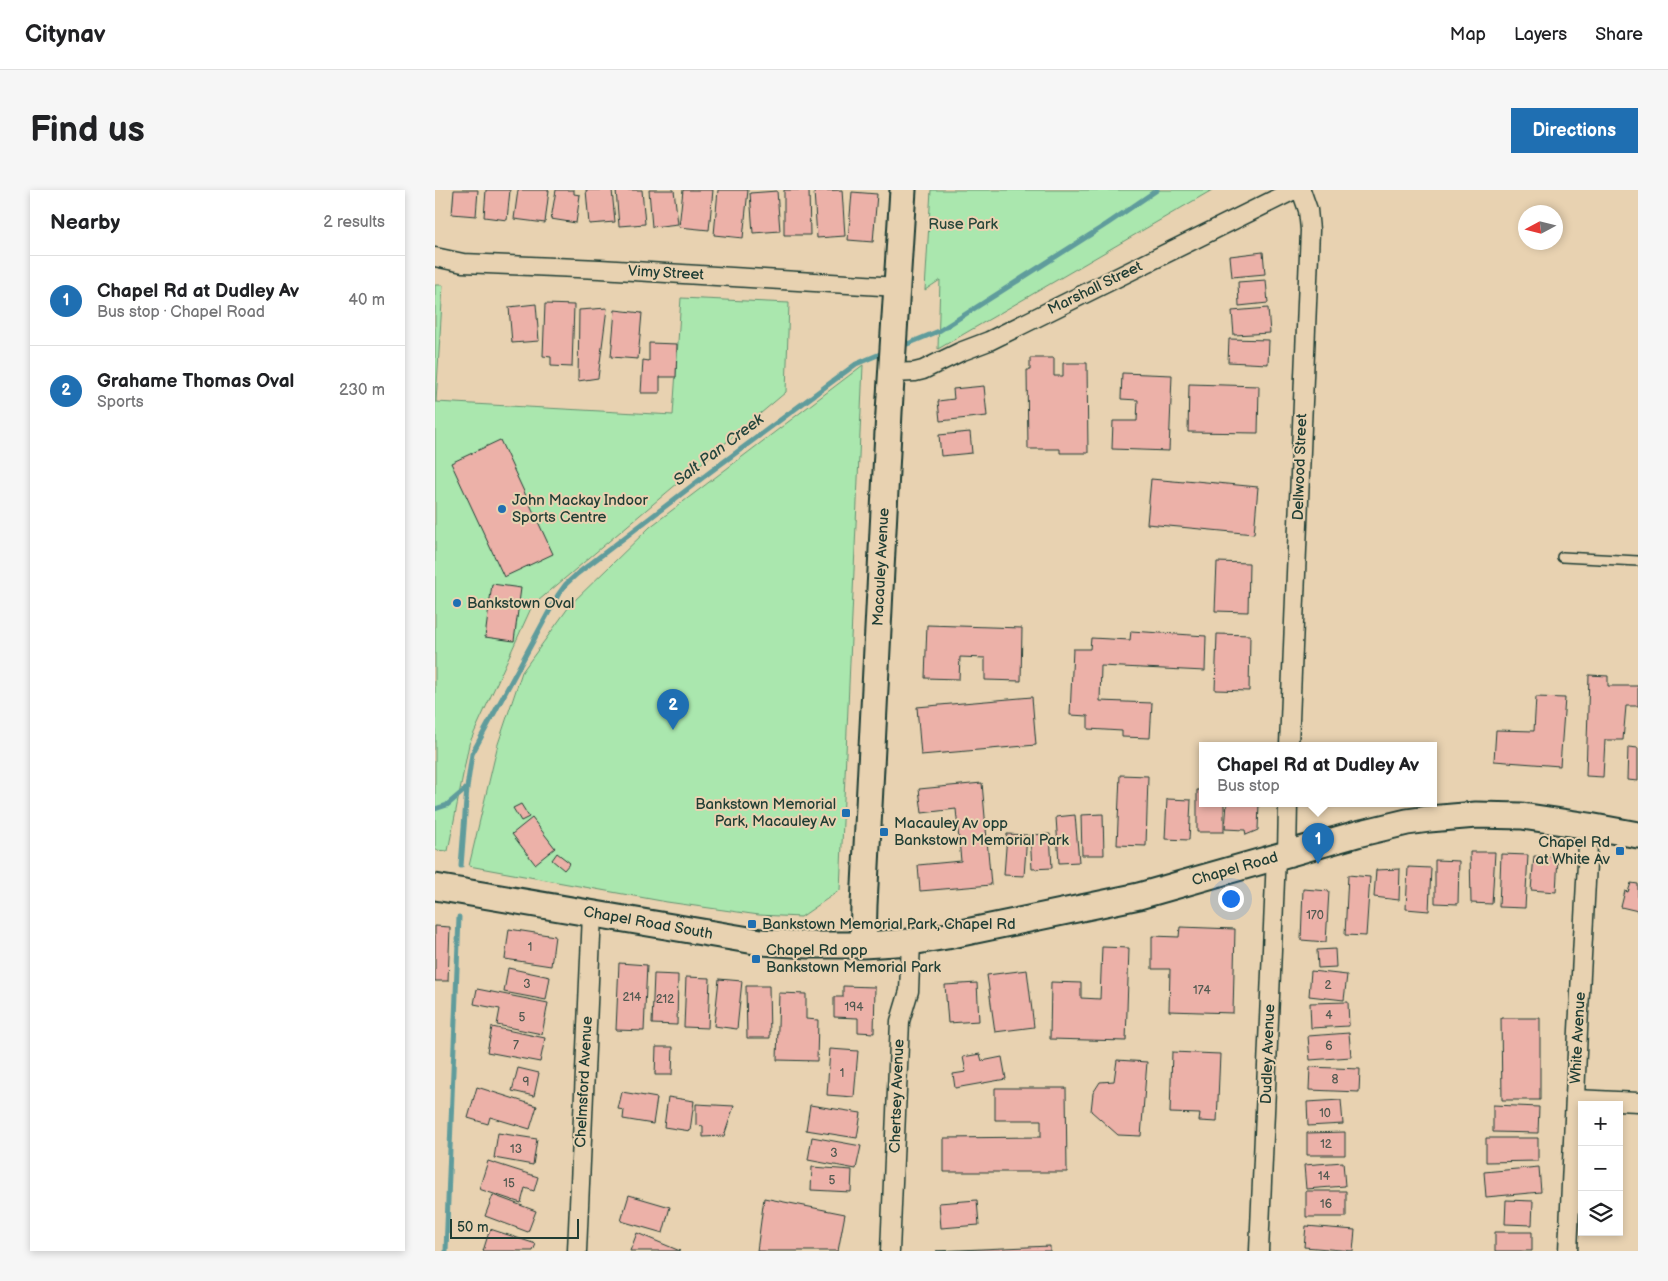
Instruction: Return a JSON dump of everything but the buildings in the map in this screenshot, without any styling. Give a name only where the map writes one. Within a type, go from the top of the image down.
[{"type":"main road","name":"Macauley Avenue","points":[[863,944],[903,190]]},
{"type":"main road","name":"Chapel Road","points":[[863,944],[911,942],[978,931],[1116,901],[1382,828],[1414,821],[1453,816],[1522,816],[1638,835]]},
{"type":"main road","name":"Chapel Road South","points":[[435,887],[779,944],[863,944]]},
{"type":"street","name":"Marshall Street","points":[[892,373],[923,370],[960,352],[989,341],[1294,190]]},
{"type":"street","name":"Dellwood Street","points":[[1289,742],[1310,230],[1308,210],[1301,190]]},
{"type":"street","name":"Vimy Street","points":[[435,257],[463,263],[898,286]]},
{"type":"street","points":[[1281,856],[1287,807]]},
{"type":"street","name":"White Avenue","points":[[1568,1251],[1589,826]]},
{"type":"street","name":"Dudley Avenue","points":[[1259,1251],[1281,856]]},
{"type":"street","name":"Chelmsford Avenue","points":[[577,1251],[592,914]]},
{"type":"street","name":"Chertsey Avenue","points":[[890,1251],[900,1021],[909,991],[911,942]]},
{"type":"street","points":[[1575,1099],[1638,1102]]},
{"type":"lane","points":[[1562,557],[1638,561]]},
{"type":"green space","name":"Ruse Park","points":[[931,190],[1212,190],[938,349],[940,280],[925,290]]},
{"type":"green space","points":[[435,285],[443,285],[436,402],[673,415],[681,298],[789,303],[786,392],[532,606],[469,744],[448,851],[435,850]]},
{"type":"green space","name":"Bankstown Oval","points":[[863,365],[840,890],[801,917],[759,915],[667,902],[469,866],[498,744],[522,672],[571,604],[650,527]]},
{"type":"waterway","name":"Salt Pan Creek","points":[[900,347],[939,331],[1157,190]]},
{"type":"waterway","name":"Salt Pan Creek","points":[[461,866],[467,788],[472,754],[558,595],[566,584],[710,472],[856,364],[885,352]]},
{"type":"waterway","points":[[435,809],[447,805],[467,788]]},
{"type":"waterway","points":[[446,1251],[459,917]]},
{"type":"place","name":"John Mackay Indoor Sports Centre","points":[[502,509]]},
{"type":"place","name":"Bankstown Oval","points":[[457,603]]},
{"type":"place","name":"Grahame Thomas Oval","points":[[673,730]]},
{"type":"place","name":"Bankstown Memorial Park, Macauley Av","points":[[846,813]]},
{"type":"place","name":"Macauley Av opp Bankstown Memorial Park","points":[[884,832]]},
{"type":"place","name":"Chapel Rd at White Av","points":[[1620,851]]},
{"type":"place","name":"Chapel Rd at Dudley Av","points":[[1318,864]]},
{"type":"place","name":"Bankstown Memorial Park, Chapel Rd","points":[[752,924]]},
{"type":"place","name":"Chapel Rd opp Bankstown Memorial Park","points":[[756,959]]}]
